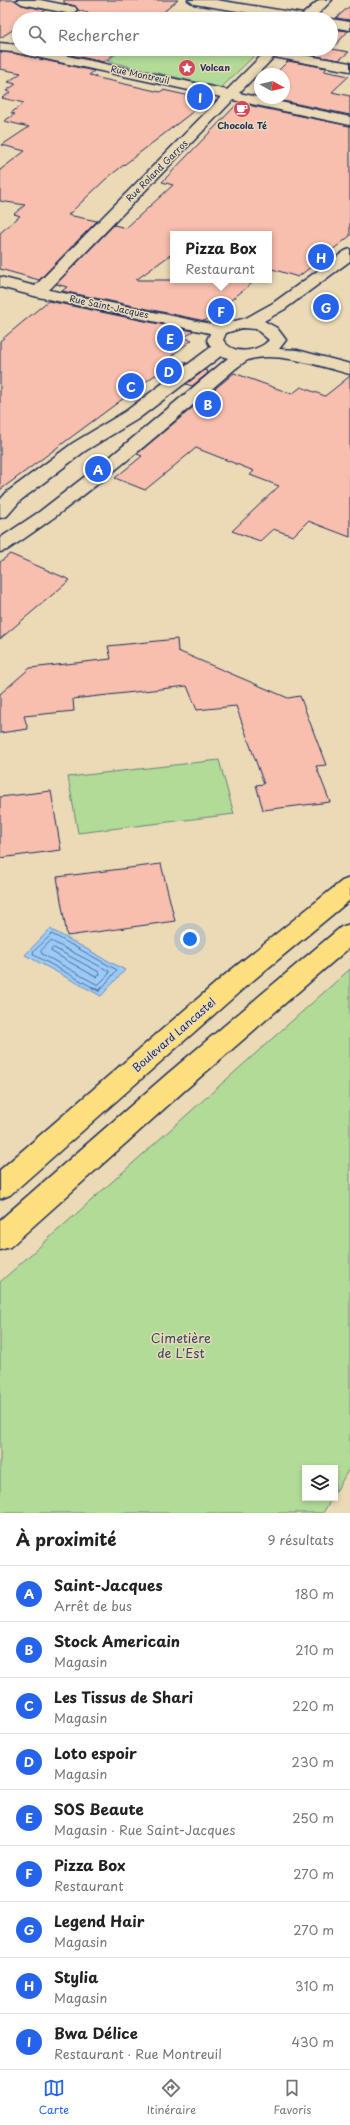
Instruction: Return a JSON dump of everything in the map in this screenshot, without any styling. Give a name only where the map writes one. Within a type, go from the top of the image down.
[{"type":"main road","name":"Boulevard Lancastel","points":[[0,1187],[236,981],[350,887]]},
{"type":"main road","points":[[0,1238],[175,1083],[350,933]]},
{"type":"street","points":[[22,0],[75,7],[68,12]]},
{"type":"street","points":[[194,0],[265,12]]},
{"type":"street","points":[[314,12],[326,0]]},
{"type":"street","points":[[338,24],[350,26]]},
{"type":"street","points":[[0,56],[11,46]]},
{"type":"street","name":"Rue Montreuil","points":[[55,56],[350,121]]},
{"type":"street","name":"Rue Roland Garros","points":[[38,292],[225,102],[228,95],[269,56]]},
{"type":"street","points":[[298,56],[350,67]]},
{"type":"street","points":[[249,323],[279,306],[350,254]]},
{"type":"street","points":[[0,546],[46,516],[93,480],[229,365],[274,346],[281,328],[350,270]]},
{"type":"street","name":"Rue Saint-Jacques","points":[[0,282],[38,292],[219,330]]},
{"type":"street","points":[[249,323],[281,328],[350,368],[297,355],[230,353],[220,348],[215,340],[219,330],[231,325],[249,323]]},
{"type":"street","points":[[0,512],[14,496],[79,447],[132,415],[220,348]]},
{"type":"green space","points":[[114,56],[254,56],[221,88],[107,61]]},
{"type":"green space","points":[[219,760],[234,814],[78,833],[68,777]]},
{"type":"green space","name":"Cimetière de L'Est","points":[[350,969],[350,1467],[338,1488],[338,1465],[302,1465],[302,1501],[330,1501],[323,1513],[0,1513],[0,1282]]},
{"type":"water","points":[[50,929],[125,970],[101,996],[25,955]]},
{"type":"building","points":[[0,0],[15,0],[22,5],[46,10],[43,12],[12,12],[12,30],[0,38]]},
{"type":"building","points":[[64,0],[178,0],[163,12],[84,12],[78,10],[75,6],[64,3]]},
{"type":"building","points":[[350,6],[350,20],[338,18],[338,16]]},
{"type":"building","points":[[338,30],[348,31],[338,42]]},
{"type":"building","points":[[338,50],[349,52],[339,60],[316,56],[338,56]]},
{"type":"building","points":[[0,52],[12,53],[12,56],[26,56],[94,71],[89,75],[96,76],[94,77],[160,92],[163,90],[208,100],[107,178],[68,215],[97,221],[39,280],[0,269],[0,233],[20,216],[14,214],[25,205],[0,201],[0,170],[25,151],[2,145],[29,127],[4,121],[15,114],[11,113],[24,103],[2,98],[11,92],[6,91],[16,84],[8,82],[21,73],[0,69]]},
{"type":"building","points":[[75,56],[111,56],[104,62]]},
{"type":"building","points":[[288,61],[327,68],[324,71],[349,76],[332,92],[350,96],[350,115],[290,102],[290,68],[281,68]]},
{"type":"building","points":[[238,103],[350,126],[350,236],[298,277],[272,269],[272,231],[170,231],[170,255],[136,280],[170,280],[170,283],[252,283],[205,321],[62,291],[67,287],[56,284],[114,225],[126,228],[173,185],[162,182]]},
{"type":"building","points":[[48,301],[193,331],[184,338],[192,340],[170,357],[187,363],[167,378],[155,375],[0,490],[0,341]]},
{"type":"building","points":[[205,370],[208,371],[207,374],[192,386],[186,384]]},
{"type":"building","points":[[234,373],[292,394],[301,387],[325,396],[350,376],[350,537],[308,521],[293,536],[273,529],[260,541],[232,531],[279,486],[250,475],[254,471],[196,448],[145,490],[115,478],[142,456],[137,454]]},
{"type":"building","points":[[10,554],[70,580],[0,639],[0,562]]},
{"type":"building","points":[[177,639],[178,651],[288,698],[300,696],[326,765],[316,766],[330,802],[263,810],[256,785],[264,784],[236,706],[197,710],[187,686],[73,699],[74,711],[24,716],[28,729],[0,733],[0,694],[30,668],[111,659],[108,646]]},
{"type":"building","points":[[51,791],[61,850],[0,858],[0,797]]},
{"type":"building","points":[[161,864],[175,921],[67,936],[57,877]]},
{"type":"place","name":"Volcan","points":[[187,68]]},
{"type":"place","name":"Bwa Délice","points":[[200,97]]},
{"type":"place","name":"Chocola Té","points":[[242,109]]},
{"type":"place","name":"Stylia","points":[[321,257]]},
{"type":"place","name":"Legend Hair","points":[[326,307]]},
{"type":"place","name":"Pizza Box","points":[[221,311]]},
{"type":"place","name":"SOS Beaute","points":[[170,338]]},
{"type":"place","name":"Loto espoir","points":[[169,371]]},
{"type":"place","name":"Les Tissus de Shari","points":[[131,386]]},
{"type":"place","name":"Stock Americain","points":[[208,404]]},
{"type":"place","name":"Saint-Jacques","points":[[98,469]]}]
